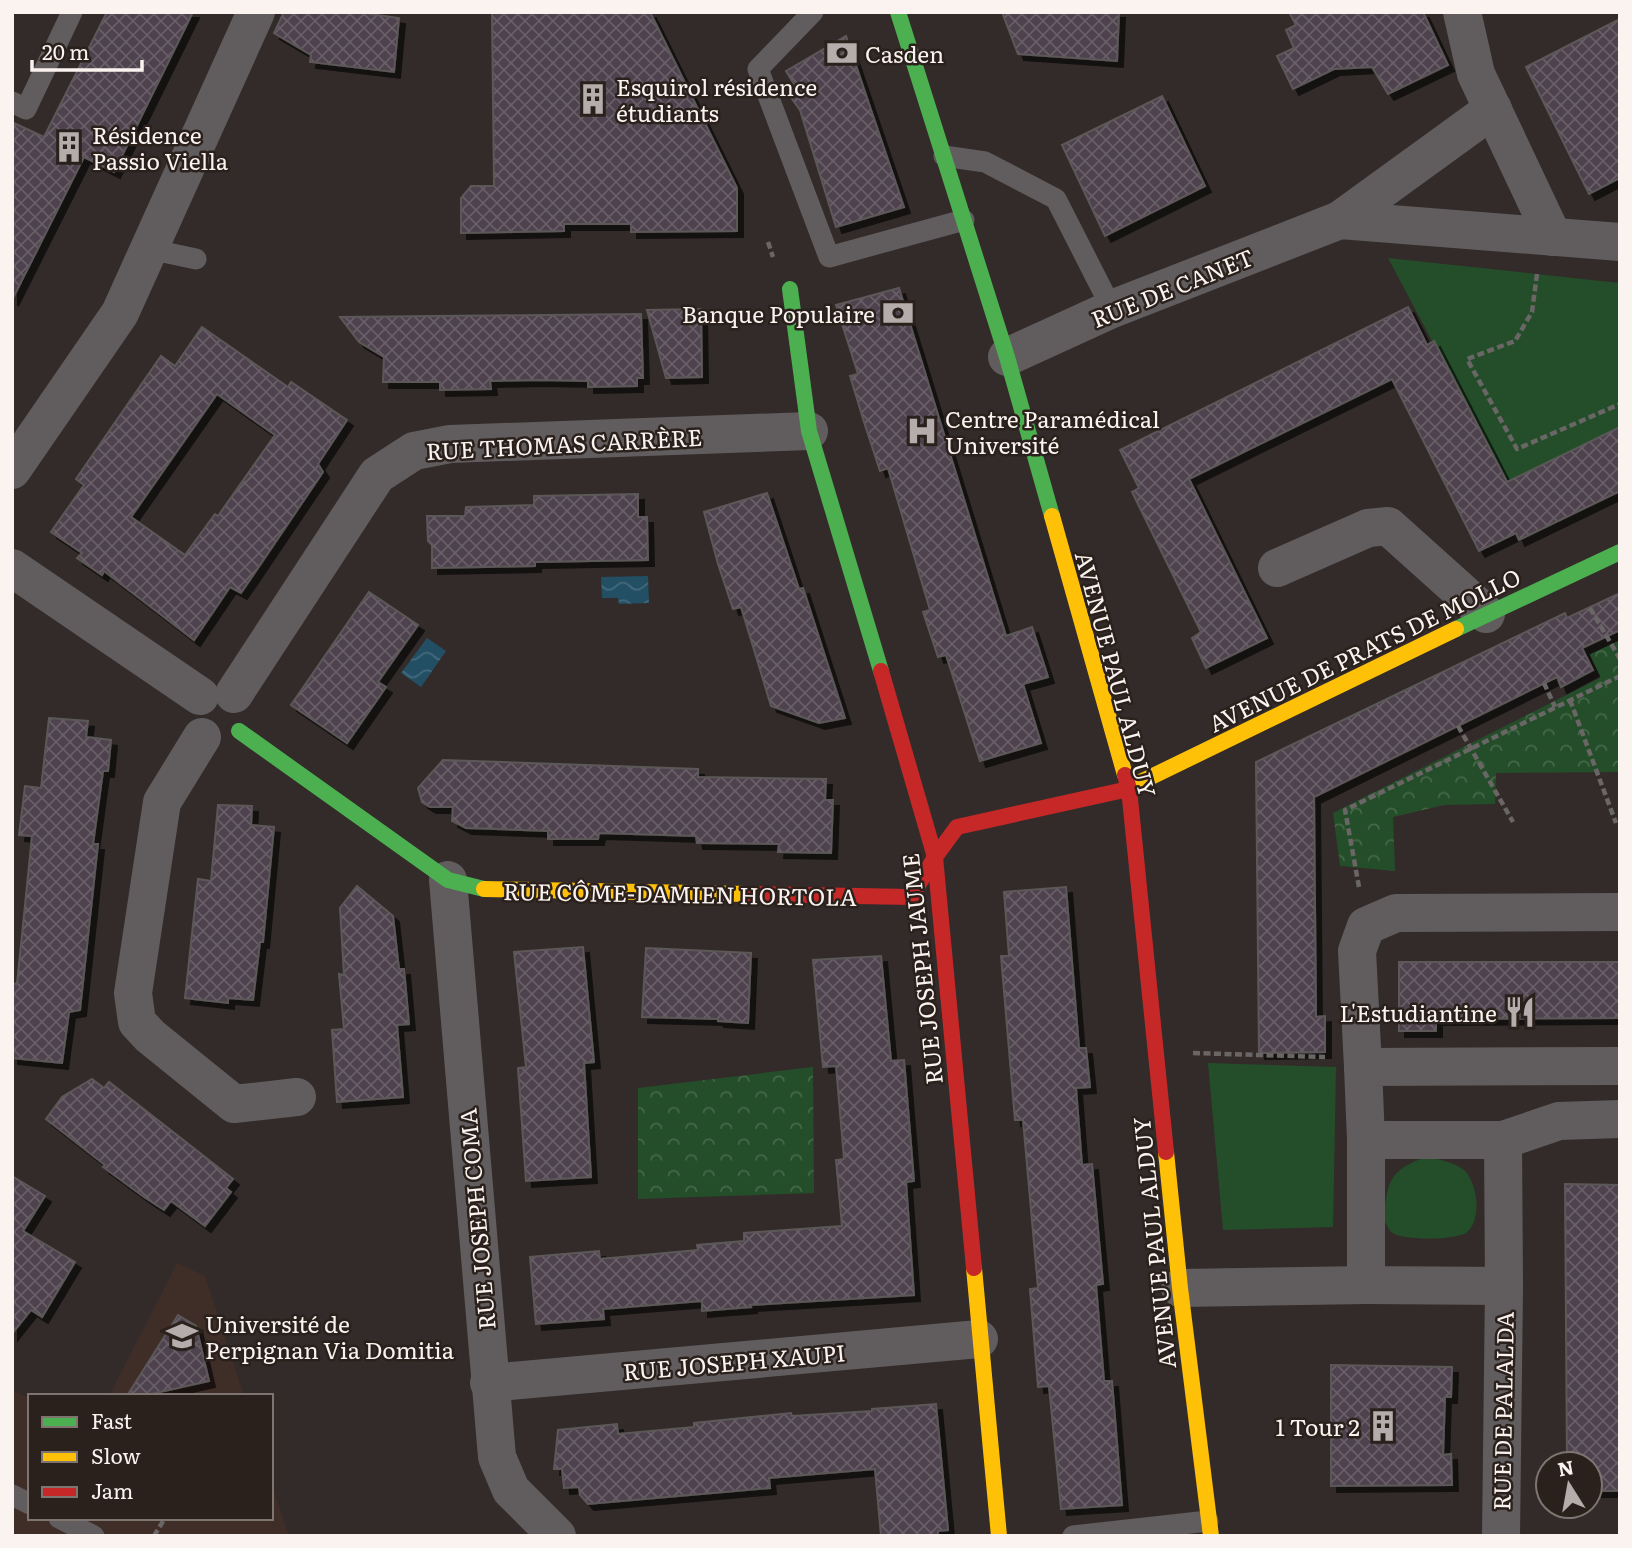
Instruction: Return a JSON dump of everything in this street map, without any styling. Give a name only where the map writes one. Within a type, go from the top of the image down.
[{"type":"street","points":[[12,470],[120,313],[256,12]]},
{"type":"street","name":"AVENUE PAUL ALDUY","points":[[898,12],[1007,357],[1129,789],[1180,1288],[1209,1529]]},
{"type":"street","points":[[1462,12],[1476,74],[1553,237]]},
{"type":"street","name":"RUE DE CANET","points":[[1007,357],[1112,309],[1340,220],[1493,109]]},
{"type":"street","name":"RUE DE CANET","points":[[1340,220],[1620,242]]},
{"type":"street","name":"RUE JOSEPH JAUME","points":[[790,289],[809,431],[853,572],[935,857],[999,1536]]},
{"type":"street","name":"RUE THOMAS CARRÈRE","points":[[217,695],[377,475],[414,451],[450,444],[809,431]]},
{"type":"street","points":[[1277,568],[1368,528],[1388,526],[1486,614]]},
{"type":"street","name":"AVENUE DE PRATS DE MOLLO","points":[[1129,789],[1486,614],[1620,552]]},
{"type":"street","points":[[12,568],[217,695],[242,703],[245,715],[243,726],[236,737],[225,742],[213,742],[202,737],[194,728],[191,717],[193,705],[217,695]]},
{"type":"street","name":"RUE CÔME-DAMIEN HORTOLA","points":[[239,732],[448,880],[479,889],[911,897],[935,857],[957,828],[1129,789]]},
{"type":"street","points":[[202,737],[162,802],[133,993],[137,1022],[150,1036],[234,1104],[298,1097]]},
{"type":"street","name":"RUE JOSEPH COMA","points":[[448,880],[497,1457],[511,1490],[556,1536]]},
{"type":"street","points":[[1366,1285],[1366,1140],[1357,951],[1366,926],[1396,913],[1620,912]]},
{"type":"street","points":[[1363,1063],[1620,1066]]},
{"type":"street","points":[[1366,1140],[1503,1140],[1559,1121],[1620,1119]]},
{"type":"street","name":"RUE DE PALALDA","points":[[1501,1536],[1503,1140]]},
{"type":"street","points":[[1180,1288],[1504,1286]]},
{"type":"street","name":"RUE JOSEPH XAUPI","points":[[489,1383],[979,1339]]},
{"type":"lane","points":[[12,102],[26,108],[72,12]]},
{"type":"lane","points":[[813,12],[758,69],[829,257],[964,220]]},
{"type":"lane","points":[[944,156],[985,162],[1056,199],[1112,309]]},
{"type":"lane","points":[[149,249],[196,259]]},
{"type":"lane","points":[[12,1495],[28,1503]]},
{"type":"lane","points":[[63,1520],[94,1536]]},
{"type":"lane","points":[[1073,1536],[1209,1529]]},
{"type":"path","points":[[1535,280],[1532,312],[1515,341],[1467,359],[1517,449],[1620,404]]},
{"type":"path","points":[[1571,575],[1620,659]]},
{"type":"path","points":[[1366,926],[1345,810],[1620,676]]},
{"type":"path","points":[[1544,683],[1555,707]]},
{"type":"path","points":[[1570,700],[1616,823]]},
{"type":"path","points":[[1458,726],[1513,822]]},
{"type":"path","points":[[1192,1053],[1363,1063]]},
{"type":"path","points":[[154,1536],[164,1520]]},
{"type":"shaded area","name":"Université de Perpignan Via Domitia","points":[[177,1263],[205,1276],[243,1394],[110,1394]]},
{"type":"shaded area","points":[[12,1390],[28,1398],[28,1520],[273,1520],[273,1487],[289,1536],[12,1536]]},
{"type":"green space","points":[[1388,258],[1620,283],[1620,427],[1507,482]]},
{"type":"green space","points":[[1620,640],[1620,772],[1496,773],[1495,804],[1444,805],[1393,817],[1395,871],[1340,866],[1333,813],[1600,678],[1590,654]]},
{"type":"green space","points":[[1208,1063],[1336,1067],[1333,1227],[1223,1230]]},
{"type":"green space","points":[[813,1067],[814,1193],[638,1199],[638,1088]]},
{"type":"green space","points":[[1426,1157],[1458,1166],[1470,1178],[1476,1212],[1471,1228],[1466,1233],[1440,1238],[1405,1237],[1391,1232],[1383,1218],[1392,1178],[1404,1167]]},
{"type":"water","points":[[648,576],[649,603],[619,604],[618,598],[602,598],[601,577]]},
{"type":"water","points":[[427,638],[446,651],[421,687],[401,673]]},
{"type":"building","name":"Résidence Passio Viella","points":[[107,12],[193,12],[114,172],[84,157],[12,300],[12,122],[44,137]]},
{"type":"building","points":[[284,12],[370,12],[399,18],[394,72],[310,62],[311,55],[274,33]]},
{"type":"building","name":"Esquirol résidence étudiants","points":[[492,12],[650,12],[737,188],[737,231],[631,232],[631,224],[564,224],[564,231],[461,233],[461,198],[471,186],[494,186]]},
{"type":"building","points":[[1002,12],[1119,12],[1117,61],[1018,54]]},
{"type":"building","points":[[1289,12],[1423,12],[1448,65],[1388,94],[1372,67],[1334,69],[1293,89],[1277,56],[1294,48],[1286,30],[1296,25]]},
{"type":"building","points":[[1620,19],[1620,178],[1589,194],[1526,67]]},
{"type":"building","points":[[846,36],[904,207],[836,227],[800,110],[792,99],[800,94],[786,71]]},
{"type":"building","points":[[1162,96],[1205,186],[1105,236],[1062,145]]},
{"type":"building","points":[[899,288],[1006,636],[1032,627],[1048,677],[1023,684],[1041,743],[980,761],[946,655],[938,657],[923,612],[930,610],[888,468],[880,471],[864,422],[850,376],[858,374],[836,305]]},
{"type":"building","points":[[1408,307],[1427,345],[1434,341],[1507,482],[1620,427],[1620,491],[1519,540],[1516,533],[1479,551],[1392,379],[1189,479],[1267,638],[1206,668],[1192,638],[1201,632],[1132,492],[1139,488],[1120,450]]},
{"type":"building","points":[[701,309],[702,377],[666,378],[647,310]]},
{"type":"building","points":[[641,314],[643,378],[637,378],[637,386],[588,387],[588,381],[539,380],[490,381],[491,389],[440,390],[440,382],[383,382],[384,357],[359,342],[340,317]]},
{"type":"building","points":[[202,327],[288,387],[291,382],[347,420],[318,464],[323,472],[241,593],[230,587],[194,640],[104,571],[102,575],[77,558],[82,553],[51,532],[84,485],[76,479],[161,356],[175,366]],"holes":[[[217,394],[275,435],[218,516],[215,514],[185,555],[131,517]]]},
{"type":"building","points":[[767,493],[799,589],[803,588],[845,718],[819,723],[771,706],[741,607],[733,609],[704,512]]},
{"type":"building","points":[[638,494],[638,517],[647,517],[648,560],[535,562],[535,566],[432,568],[432,545],[428,541],[427,516],[465,516],[466,507],[534,505],[534,496]]},
{"type":"building","points":[[369,592],[418,625],[378,682],[386,687],[347,743],[291,705]]},
{"type":"building","points":[[1620,593],[1620,630],[1582,648],[1593,670],[1561,687],[1557,677],[1314,797],[1316,1017],[1325,1016],[1325,1052],[1259,1053],[1256,762],[1565,613],[1567,618]]},
{"type":"building","points":[[49,718],[88,721],[86,737],[111,740],[108,771],[103,771],[93,844],[98,844],[80,1010],[69,1012],[62,1063],[12,1058],[12,983],[17,984],[32,836],[19,835],[25,786],[41,788]]},
{"type":"building","points":[[443,760],[698,769],[698,777],[826,779],[825,800],[833,800],[831,853],[778,852],[779,844],[697,843],[696,836],[599,833],[598,839],[548,839],[548,831],[466,828],[452,821],[453,807],[430,807],[422,802],[418,788]]},
{"type":"building","points":[[218,805],[252,806],[251,825],[274,827],[263,942],[260,942],[253,1000],[228,998],[228,1003],[185,998],[198,879],[211,881]]},
{"type":"building","points":[[357,886],[393,916],[399,969],[404,969],[409,1024],[397,1025],[403,1097],[337,1102],[332,1030],[344,1029],[339,974],[344,975],[340,908]]},
{"type":"building","points":[[1066,887],[1079,1048],[1086,1048],[1090,1087],[1076,1088],[1082,1165],[1092,1164],[1103,1284],[1096,1285],[1104,1381],[1112,1381],[1122,1505],[1061,1509],[1049,1386],[1038,1387],[1030,1289],[1038,1288],[1023,1120],[1015,1120],[1001,956],[1009,956],[1004,892]]},
{"type":"building","points":[[583,947],[594,1062],[584,1063],[591,1177],[526,1181],[518,1068],[526,1067],[514,952]]},
{"type":"building","points":[[646,948],[751,953],[748,1023],[718,1019],[642,1017]]},
{"type":"building","points":[[881,956],[891,1061],[904,1060],[914,1181],[906,1182],[914,1295],[750,1305],[751,1307],[702,1311],[702,1301],[603,1309],[604,1319],[536,1324],[530,1257],[599,1251],[600,1259],[698,1250],[697,1245],[744,1241],[744,1233],[842,1226],[836,1160],[844,1159],[836,1066],[823,1067],[813,960]]},
{"type":"building","points":[[1399,962],[1620,962],[1620,1018],[1436,1019],[1436,1031],[1399,1031]]},
{"type":"building","points":[[92,1079],[104,1088],[109,1082],[233,1179],[226,1188],[231,1192],[205,1226],[171,1201],[164,1210],[144,1197],[46,1119],[62,1097]]},
{"type":"building","points":[[12,1176],[45,1196],[23,1231],[75,1262],[42,1317],[31,1310],[12,1334]]},
{"type":"building","points":[[1565,1184],[1620,1185],[1620,1491],[1604,1491],[1604,1450],[1567,1450]]},
{"type":"building","points":[[178,1315],[196,1326],[209,1381],[151,1394],[128,1394]]},
{"type":"building","name":"1 Tour 2","points":[[1331,1365],[1452,1367],[1451,1397],[1445,1397],[1443,1455],[1451,1454],[1452,1485],[1331,1486]]},
{"type":"building","points":[[936,1404],[948,1530],[938,1531],[938,1536],[881,1536],[875,1469],[769,1478],[770,1488],[588,1504],[580,1495],[579,1487],[564,1488],[562,1469],[554,1469],[558,1430],[617,1424],[618,1434],[694,1427],[694,1423],[791,1413],[792,1416]]},
{"type":"traffic: fast","points":[[898,12],[1007,357],[1052,516]]},
{"type":"traffic: fast","points":[[790,289],[809,431],[881,671]]},
{"type":"traffic: fast","points":[[1456,629],[1620,552]]},
{"type":"traffic: fast","points":[[239,731],[448,880],[484,889]]},
{"type":"traffic: slow","points":[[1052,516],[1125,775]]},
{"type":"traffic: slow","points":[[1124,790],[1456,629]]},
{"type":"traffic: slow","points":[[484,889],[749,894]]},
{"type":"traffic: slow","points":[[1166,1152],[1211,1536]]},
{"type":"traffic: slow","points":[[974,1268],[999,1536]]},
{"type":"traffic: jam","points":[[881,671],[935,857],[974,1268]]},
{"type":"traffic: jam","points":[[1125,775],[1129,789],[1166,1152]]},
{"type":"traffic: jam","points":[[749,894],[911,897],[957,827],[1124,790]]},
{"type":"place","name":"Casden","points":[[842,53]]},
{"type":"place","name":"Esquirol résidence étudiants","points":[[593,99]]},
{"type":"place","name":"Résidence Passio Viella","points":[[69,147]]},
{"type":"place","name":"Banque Populaire","points":[[898,313]]},
{"type":"place","name":"Centre Paramédical Université","points":[[922,431]]},
{"type":"place","name":"L'Estudiantine","points":[[1520,1012]]},
{"type":"place","name":"Université de Perpignan Via Domitia","points":[[182,1336]]},
{"type":"place","name":"1 Tour 2","points":[[1383,1426]]}]
